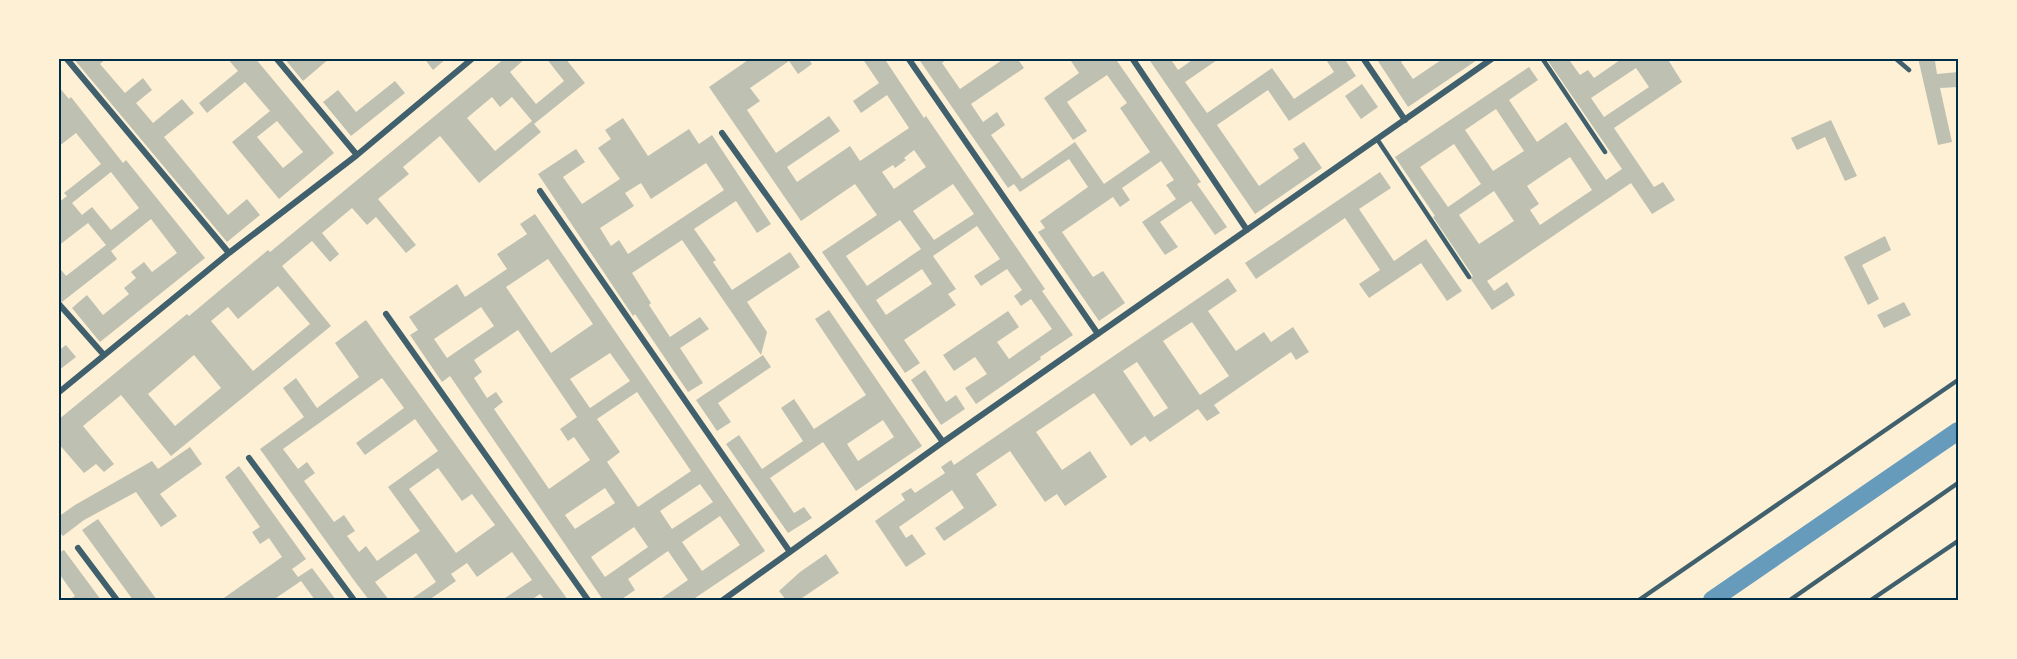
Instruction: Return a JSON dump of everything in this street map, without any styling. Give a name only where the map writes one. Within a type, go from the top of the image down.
[{"type":"street","points":[[66,58],[229,253]]},
{"type":"street","points":[[276,58],[357,155]]},
{"type":"street","points":[[58,393],[229,253],[357,155],[473,58]]},
{"type":"street","points":[[908,58],[1098,334]]},
{"type":"street","points":[[1132,58],[1247,230]]},
{"type":"street","points":[[1363,58],[1405,120]]},
{"type":"street","points":[[723,600],[943,442],[1493,58]]},
{"type":"street","points":[[722,133],[943,442]]},
{"type":"street","points":[[540,191],[790,552]]},
{"type":"street","points":[[58,303],[104,356]]},
{"type":"street","points":[[386,314],[588,600]]},
{"type":"street","points":[[249,458],[354,600]]},
{"type":"street","points":[[78,548],[117,600]]},
{"type":"lane","points":[[1542,58],[1605,152]]},
{"type":"lane","points":[[1895,58],[1909,70]]},
{"type":"lane","points":[[1377,139],[1469,277]]},
{"type":"lane","points":[[1639,600],[1959,380]]},
{"type":"lane","points":[[1791,600],[1959,483]]},
{"type":"lane","points":[[1871,600],[1959,541]]},
{"type":"building","points":[[73,58],[107,58],[100,64],[125,93],[143,78],[152,90],[136,103],[153,123],[182,99],[194,113],[164,137],[228,215],[247,199],[260,215],[227,242]]},
{"type":"building","points":[[227,58],[255,58],[334,153],[279,199],[232,142],[270,111],[245,82],[207,113],[199,103],[238,71]],"holes":[[[277,121],[303,152],[283,168],[257,137]]]},
{"type":"building","points":[[284,58],[330,58],[303,81]]},
{"type":"building","points":[[424,58],[447,58],[433,70]]},
{"type":"building","points":[[505,58],[526,58],[510,72],[536,104],[564,81],[546,58],[565,58],[585,83],[534,124],[541,132],[479,183],[440,136],[403,167],[409,174],[378,199],[416,245],[406,253],[376,217],[367,225],[352,208],[322,233],[339,254],[330,262],[312,241],[282,266],[331,326],[171,456],[121,395],[83,426],[114,464],[104,472],[96,464],[84,473],[58,443],[58,420],[187,314],[189,316],[268,250],[270,252]],"holes":[[[492,97],[500,107],[512,97],[532,121],[495,151],[467,118]],[[278,286],[310,324],[253,371],[211,321],[228,307],[238,319]],[[194,355],[221,388],[175,426],[148,394]]]},
{"type":"building","points":[[751,58],[808,58],[812,64],[798,74],[789,61],[750,88],[760,101],[747,110],[776,153],[829,116],[840,131],[787,167],[797,182],[850,146],[860,161],[909,128],[887,95],[861,113],[853,101],[879,83],[862,58],[884,58],[1045,289],[1042,291],[1073,335],[976,404],[965,388],[987,374],[975,357],[954,371],[943,355],[1008,311],[1019,327],[997,342],[1009,359],[1052,329],[1031,299],[1021,306],[1014,296],[1022,290],[1007,269],[981,286],[974,276],[1000,259],[977,226],[933,256],[956,289],[948,294],[956,305],[904,340],[920,363],[905,373],[822,252],[877,215],[855,184],[801,221],[709,87]],"holes":[[[914,150],[926,167],[894,189],[882,172],[893,165],[895,168],[906,160],[904,158]],[[953,184],[974,214],[934,240],[913,211]],[[900,220],[921,249],[867,286],[846,256]],[[922,269],[932,284],[886,315],[876,300]]]},
{"type":"building","points":[[918,58],[948,58],[942,63],[960,89],[1005,58],[1017,58],[1024,68],[971,104],[983,122],[997,112],[1005,125],[991,135],[1022,179],[1075,142],[1104,184],[1150,152],[1120,108],[1127,103],[1107,75],[1067,102],[1087,131],[1073,140],[1044,98],[1079,73],[1069,58],[1115,58],[1201,182],[1197,184],[1227,227],[1215,235],[1191,201],[1160,222],[1178,247],[1165,255],[1142,222],[1176,199],[1166,185],[1174,180],[1161,161],[1122,188],[1130,200],[1120,207],[1113,197],[1062,232],[1093,277],[1103,271],[1125,303],[1099,321],[1038,232],[1045,228],[1040,221],[1088,187],[1069,159],[1020,192],[1014,184],[1008,188]]},
{"type":"building","points":[[1148,58],[1170,58],[1178,70],[1195,58],[1220,58],[1185,82],[1207,113],[1272,68],[1294,99],[1334,72],[1325,58],[1344,58],[1356,76],[1289,121],[1268,90],[1217,125],[1259,186],[1299,158],[1293,149],[1304,142],[1322,168],[1255,214]]},
{"type":"building","points":[[1376,58],[1407,58],[1401,62],[1413,79],[1444,58],[1476,58],[1477,60],[1408,107]]},
{"type":"building","points":[[1546,58],[1573,58],[1570,61],[1580,75],[1588,70],[1594,78],[1623,58],[1667,58],[1682,82],[1614,128],[1654,187],[1663,182],[1675,200],[1652,214],[1631,183],[1487,281],[1494,291],[1507,282],[1515,295],[1492,310],[1470,278],[1473,276],[1433,217],[1435,216],[1395,157],[1529,67],[1538,80],[1509,100],[1537,142],[1566,122],[1606,180],[1622,169]],"holes":[[[1636,68],[1649,87],[1604,117],[1591,98]],[[1496,109],[1524,151],[1493,171],[1465,130]],[[1454,144],[1481,184],[1448,207],[1420,167]],[[1570,157],[1592,190],[1540,225],[1530,210],[1539,204],[1527,186]],[[1494,191],[1514,221],[1479,244],[1459,215]]]},
{"type":"building","points":[[1918,58],[1940,58],[1935,61],[1937,74],[1958,72],[1958,87],[1940,88],[1952,142],[1938,145]]},
{"type":"building","points":[[395,81],[405,93],[351,136],[323,102],[338,90],[356,112]]},
{"type":"building","points":[[1362,84],[1378,107],[1361,119],[1345,96]]},
{"type":"building","points":[[58,86],[69,99],[71,97],[123,163],[126,160],[205,258],[100,342],[72,308],[87,295],[103,315],[129,294],[124,288],[136,278],[131,272],[144,262],[152,272],[177,253],[151,219],[111,251],[117,259],[62,302],[58,297],[58,266],[66,276],[106,245],[88,223],[58,246],[58,203],[67,196],[64,193],[101,164],[76,133],[58,147]],"holes":[[[111,172],[139,208],[111,230],[92,207],[82,215],[72,203]]]},
{"type":"building","points":[[623,118],[648,156],[689,129],[699,144],[712,135],[771,224],[757,233],[736,201],[694,229],[716,260],[713,262],[732,290],[790,252],[800,267],[747,302],[767,332],[761,355],[682,240],[632,273],[670,337],[700,317],[709,329],[680,348],[703,383],[688,392],[635,314],[633,316],[538,174],[576,149],[585,162],[563,177],[582,204],[620,179],[598,148],[611,139],[605,130]],"holes":[[[706,163],[724,190],[628,254],[619,240],[611,246],[600,228],[634,206],[625,193],[641,183],[651,199]]]},
{"type":"building","points":[[1831,120],[1857,176],[1845,181],[1825,137],[1797,150],[1791,138]]},
{"type":"building","points":[[1380,172],[1391,188],[1359,209],[1394,261],[1426,239],[1462,291],[1447,301],[1421,263],[1369,298],[1359,284],[1380,270],[1345,218],[1256,279],[1245,263]]},
{"type":"building","points":[[535,214],[765,551],[692,600],[659,600],[688,580],[668,551],[628,579],[635,590],[623,600],[603,600],[450,376],[442,382],[410,335],[418,330],[409,317],[457,284],[465,297],[507,269],[497,254],[527,234],[520,224]],"holes":[[[548,259],[593,324],[551,353],[506,287]],[[481,307],[494,326],[447,358],[434,339]],[[518,330],[577,417],[560,429],[568,441],[574,437],[590,460],[549,489],[494,409],[503,402],[496,392],[487,398],[474,378],[482,372],[474,360]],[[610,353],[630,381],[590,408],[570,379]],[[637,392],[691,471],[638,507],[607,462],[620,452],[597,419]],[[700,484],[713,502],[672,529],[660,511]],[[605,488],[615,503],[575,529],[565,515]],[[720,516],[740,545],[702,571],[682,542]],[[634,527],[648,547],[605,577],[591,557]]]},
{"type":"building","points":[[1885,236],[1891,250],[1862,265],[1879,299],[1868,305],[1844,257]]},
{"type":"building","points":[[1228,278],[1237,291],[1208,311],[1236,351],[1264,332],[1271,342],[1293,327],[1309,352],[1296,360],[1291,352],[1214,405],[1220,413],[1207,421],[1198,409],[1150,442],[1145,436],[1131,446],[1094,393],[1036,432],[1062,470],[1090,451],[1107,477],[1065,506],[1057,494],[1045,502],[1010,451],[976,474],[997,505],[987,512],[944,541],[935,528],[964,508],[952,490],[899,527],[906,538],[912,534],[926,554],[906,567],[875,521],[905,500],[901,494],[911,488],[915,493],[945,473],[941,467],[951,460],[954,465]],"holes":[[[1192,322],[1229,376],[1200,395],[1163,341]],[[1137,362],[1168,408],[1154,417],[1123,371]]]},
{"type":"building","points":[[1904,302],[1911,315],[1884,328],[1877,315]]},
{"type":"building","points":[[829,310],[922,446],[856,491],[823,442],[770,478],[794,513],[804,507],[812,518],[788,533],[726,444],[739,435],[762,469],[803,441],[781,408],[794,399],[814,429],[866,395],[815,319]],"holes":[[[883,420],[894,437],[858,461],[847,444]]]},
{"type":"building","points":[[366,320],[568,600],[545,600],[540,594],[531,600],[502,600],[532,580],[512,552],[477,577],[467,563],[451,574],[456,581],[429,600],[410,600],[436,582],[416,553],[375,582],[389,600],[369,600],[260,449],[304,417],[283,388],[296,378],[317,408],[359,377],[335,343]],"holes":[[[382,378],[404,408],[356,443],[365,455],[415,419],[438,451],[388,487],[420,531],[377,561],[366,546],[359,552],[347,536],[355,531],[344,515],[334,522],[304,481],[315,473],[307,462],[298,469],[283,449]],[[438,468],[462,501],[472,494],[495,525],[456,553],[409,489]]]},
{"type":"building","points":[[66,345],[76,357],[58,371],[58,351]]},
{"type":"building","points":[[763,355],[771,367],[718,403],[731,422],[717,431],[696,400]]},
{"type":"building","points":[[925,370],[946,402],[956,395],[965,409],[941,425],[911,380]]},
{"type":"building","points":[[190,447],[202,464],[160,494],[177,516],[161,527],[136,492],[84,520],[63,536],[58,531],[58,517],[75,505],[152,461],[158,469]]},
{"type":"building","points":[[239,466],[306,559],[292,569],[298,577],[312,568],[336,600],[315,600],[301,581],[273,600],[221,600],[282,557],[269,538],[260,544],[252,532],[260,527],[225,477]]},
{"type":"building","points":[[98,519],[157,600],[133,600],[82,530]]},
{"type":"building","points":[[64,550],[101,600],[69,600],[75,596],[58,572],[58,553]]},
{"type":"building","points":[[826,554],[839,573],[799,600],[786,600],[779,591],[800,572]]},
{"type":"waterway","points":[[1712,600],[1958,431]]}]
